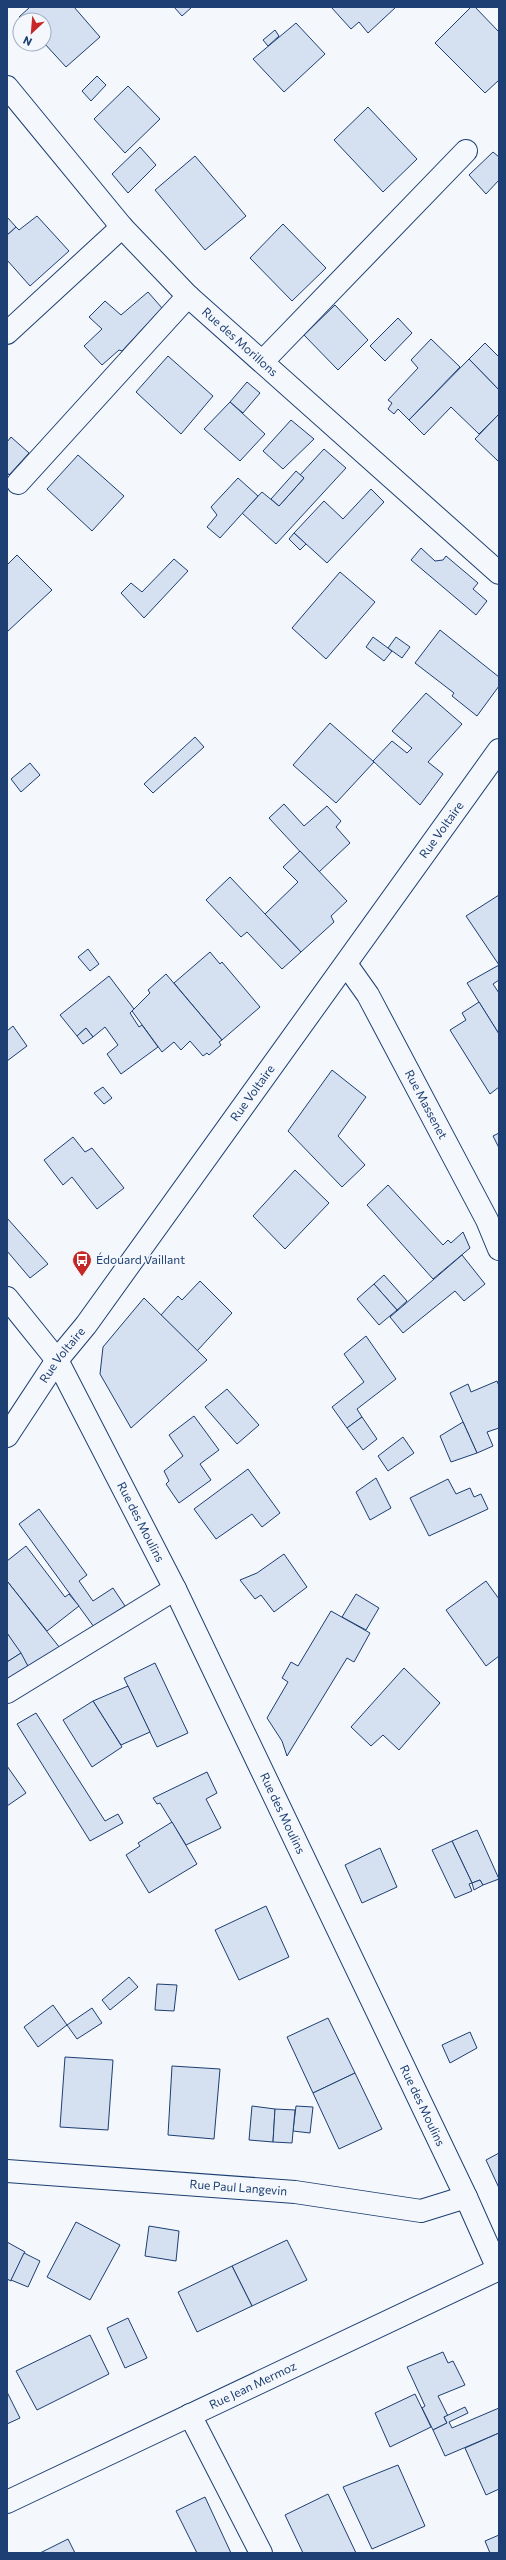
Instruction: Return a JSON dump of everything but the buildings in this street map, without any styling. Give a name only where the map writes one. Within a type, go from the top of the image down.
[{"type":"street","name":"Rue des Morillons","points":[[7,87],[122,227],[188,296],[263,361],[499,573]]},
{"type":"street","points":[[263,361],[466,151]]},
{"type":"street","points":[[7,333],[122,227]]},
{"type":"street","points":[[18,483],[188,296]]},
{"type":"street","name":"Rue Voltaire","points":[[7,1436],[57,1360],[86,1325],[499,750]]},
{"type":"street","name":"Rue Massenet","points":[[346,964],[368,996],[487,1220],[499,1249]]},
{"type":"street","name":"Rue des Moulins","points":[[7,1298],[57,1360],[175,1589],[466,2197],[499,2270]]},
{"type":"street","points":[[7,1692],[175,1589]]},
{"type":"street","name":"Rue Paul Langevin","points":[[7,2171],[295,2192],[421,2211],[466,2197]]},
{"type":"street","name":"Rue Jean Mermoz","points":[[7,2502],[499,2270]]},
{"type":"street","points":[[190,2415],[261,2553]]},
{"type":"place","name":"Édouard Vaillant","points":[[82,1277]]}]
